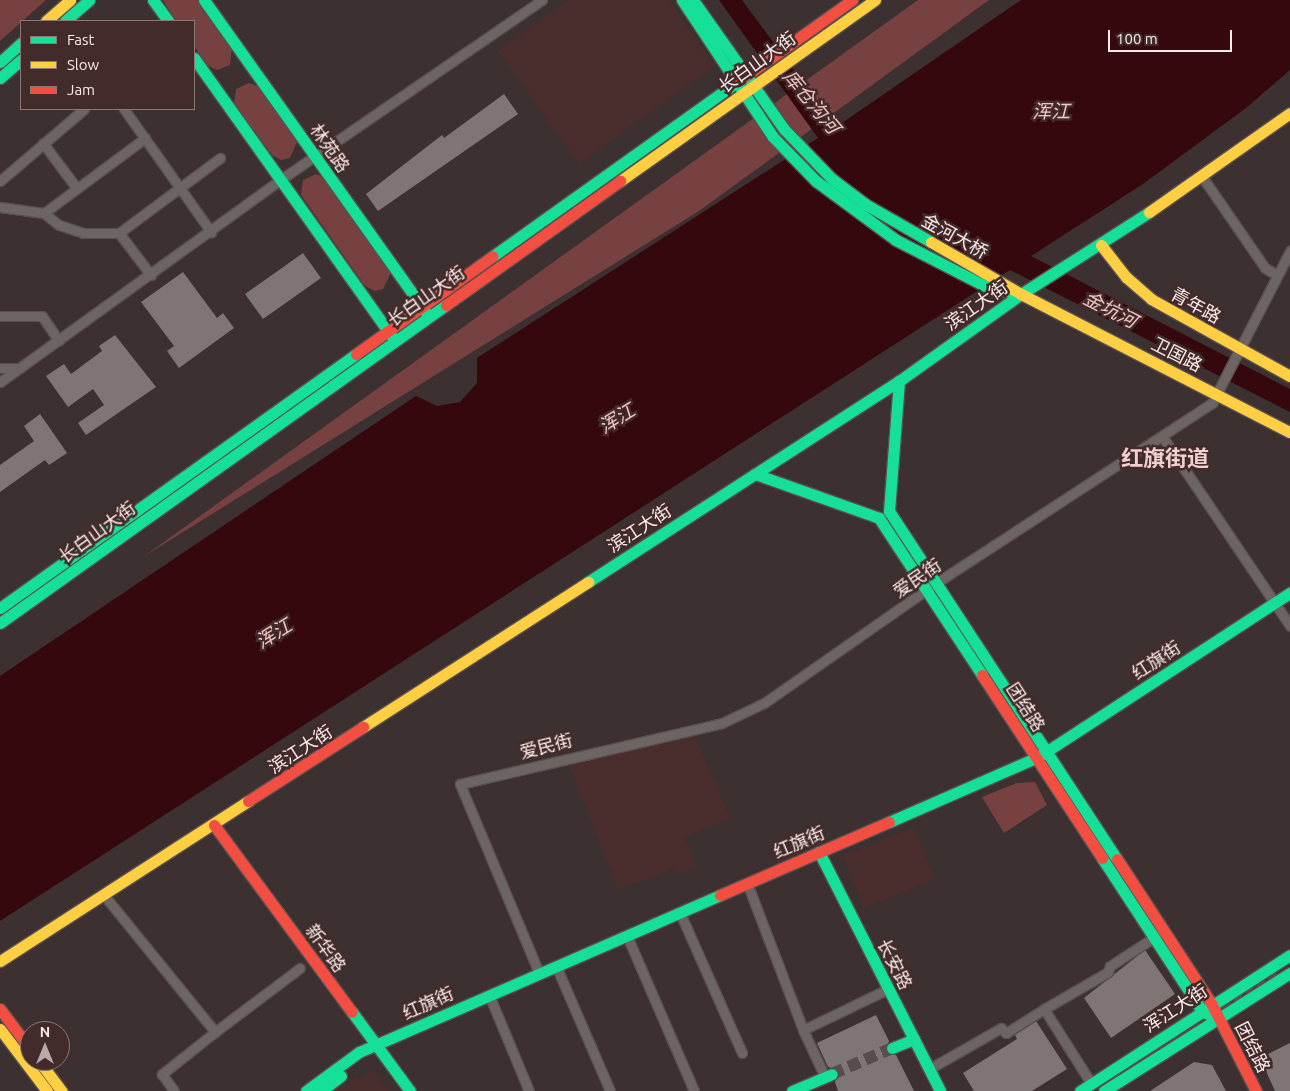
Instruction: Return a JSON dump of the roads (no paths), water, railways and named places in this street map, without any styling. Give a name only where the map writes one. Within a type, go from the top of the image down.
[{"type":"main road","points":[[47,20],[70,0]]},
{"type":"main road","points":[[66,20],[89,0]]},
{"type":"main road","points":[[152,0],[167,20]]},
{"type":"main road","name":"林苑路","points":[[204,0],[426,311]]},
{"type":"main road","points":[[682,0],[749,89]]},
{"type":"main road","points":[[693,0],[742,79]]},
{"type":"main road","name":"长白山大街","points":[[426,311],[852,0]]},
{"type":"main road","name":"长白山大街","points":[[0,608],[875,0]]},
{"type":"main road","points":[[0,62],[20,44]]},
{"type":"main road","points":[[195,59],[391,335]]},
{"type":"main road","points":[[0,78],[20,61]]},
{"type":"main road","name":"金河大桥","points":[[749,89],[784,129],[832,178],[865,204],[1021,294]]},
{"type":"main road","name":"金河大桥","points":[[749,89],[773,137],[816,181],[868,223],[989,288],[1021,294]]},
{"type":"main road","name":"滨江大街","points":[[0,962],[103,894],[214,826],[898,381],[1021,294],[1101,245],[1203,178],[1290,113]]},
{"type":"main road","name":"青年路","points":[[1101,245],[1126,277],[1151,300],[1238,351],[1290,376]]},
{"type":"main road","name":"卫国路","points":[[1021,294],[1220,390],[1290,432]]},
{"type":"main road","name":"长白山大街","points":[[2,619],[391,335]]},
{"type":"main road","points":[[755,474],[879,518],[889,511],[898,381]]},
{"type":"main road","name":"团结路","points":[[889,511],[932,586],[1207,1008]]},
{"type":"main road","name":"团结路","points":[[879,518],[932,586]]},
{"type":"main road","name":"红旗街","points":[[306,1091],[359,1052],[1042,755],[1290,593]]},
{"type":"main road","name":"团结路","points":[[1042,755],[1156,936],[1207,1008],[1219,1020],[1256,1091]]},
{"type":"main road","name":"新华路","points":[[214,826],[410,1091]]},
{"type":"main road","name":"长安路","points":[[819,852],[940,1091]]},
{"type":"main road","name":"浑江大街","points":[[1080,1091],[1290,955]]},
{"type":"main road","name":"浑江大街","points":[[1104,1091],[1219,1020],[1290,973]]},
{"type":"main road","points":[[0,1010],[20,1036]]},
{"type":"main road","points":[[0,1029],[47,1091]]},
{"type":"main road","points":[[892,1048],[914,1039]]},
{"type":"main road","points":[[321,1091],[375,1045]]},
{"type":"main road","points":[[47,1071],[62,1091]]},
{"type":"main road","points":[[792,1091],[828,1075]]},
{"type":"street","points":[[0,382],[151,276],[314,156],[542,0]]},
{"type":"street","points":[[0,181],[83,110]]},
{"type":"street","points":[[125,110],[212,232]]},
{"type":"street","points":[[44,213],[75,186],[145,138]]},
{"type":"street","points":[[43,143],[75,186]]},
{"type":"street","points":[[0,207],[44,213],[59,225],[83,233],[119,233],[220,158]]},
{"type":"street","points":[[1203,178],[1265,268],[1277,275]]},
{"type":"street","points":[[119,233],[151,276]]},
{"type":"street","name":"爱民街","points":[[539,973],[460,784],[722,723],[747,714],[932,586],[1204,409],[1220,390],[1290,251]]},
{"type":"street","points":[[0,316],[42,316],[59,341]]},
{"type":"street","points":[[0,368],[20,368]]},
{"type":"street","points":[[1162,436],[1290,626]]},
{"type":"street","points":[[747,883],[802,1030],[828,1075]]},
{"type":"street","points":[[103,894],[215,1032]]},
{"type":"street","points":[[680,913],[742,1053]]},
{"type":"street","points":[[627,936],[694,1091]]},
{"type":"street","points":[[929,1068],[1001,1028],[1006,1033],[1108,972],[1110,966],[1156,936]]},
{"type":"street","points":[[556,966],[610,1091]]},
{"type":"street","points":[[174,1091],[162,1074],[300,968]]},
{"type":"street","points":[[802,1030],[888,989]]},
{"type":"street","points":[[489,995],[529,1091]]},
{"type":"street","points":[[1044,1010],[1091,1084]]},
{"type":"water","name":"浑江","points":[[719,0],[742,0],[836,127],[1021,0],[1290,0],[1290,70],[1246,108],[1143,184],[1031,256],[1290,389],[1290,412],[1010,270],[0,921],[0,676],[416,396],[437,406],[460,402],[477,383],[477,358],[818,138]]},
{"type":"tunnel","points":[[1212,1015],[1278,971]]},
{"type":"tunnel","points":[[832,1074],[892,1048]]},
{"type":"district","name":"红旗街道","points":[[1165,458]]},
{"type":"water label","name":"库仓沟河","points":[[811,102]]},
{"type":"water label","name":"金坑河","points":[[1110,310]]}]
